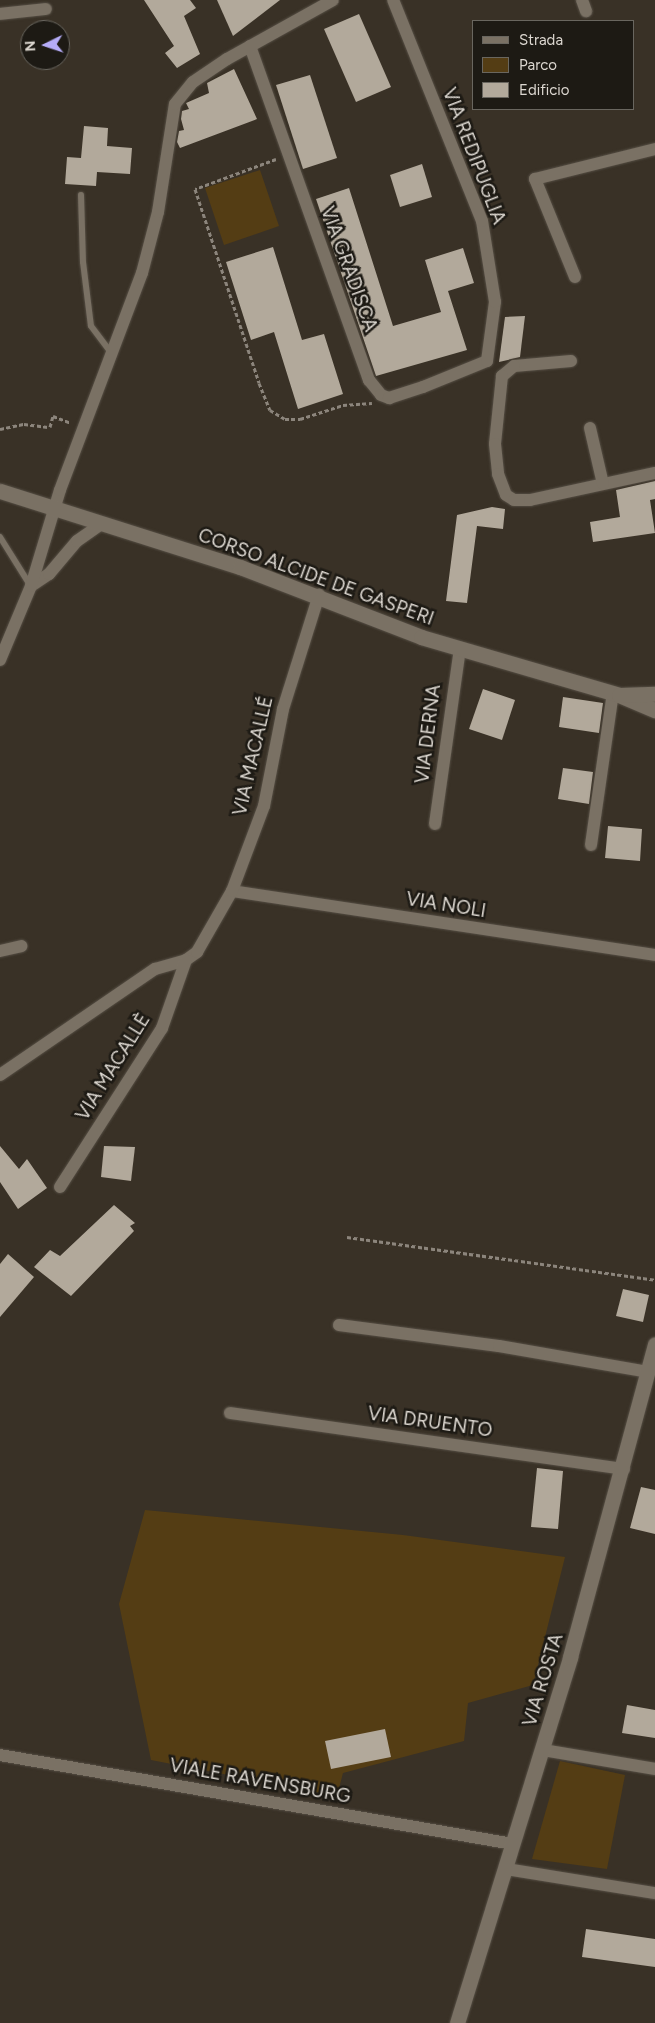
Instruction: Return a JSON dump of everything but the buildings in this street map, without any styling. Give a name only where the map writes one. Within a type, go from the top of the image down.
[{"type":"street","points":[[0,660],[31,586],[55,509],[152,240],[175,104],[193,82],[250,46],[333,0]]},
{"type":"street","name":"VIA REDIPUGLIA","points":[[390,398],[487,362],[495,302],[482,221],[393,0]]},
{"type":"street","points":[[0,14],[46,9]]},
{"type":"street","name":"VIA GRADISCA","points":[[250,46],[369,380],[381,395],[390,398]]},
{"type":"street","points":[[575,277],[535,179],[655,150]]},
{"type":"street","points":[[571,361],[506,369],[502,376],[495,444],[498,474],[506,495],[514,500],[655,473]]},
{"type":"street","points":[[590,428],[603,484]]},
{"type":"street","name":"CORSO ALCIDE DE GASPERI","points":[[0,491],[319,595],[460,649],[616,694],[655,710]]},
{"type":"street","points":[[31,586],[49,574],[77,540],[101,524]]},
{"type":"street","name":"VIA MACALLÉ","points":[[186,960],[197,952],[232,891],[264,806],[283,709],[319,595]]},
{"type":"street","name":"VIA DERNA","points":[[435,824],[460,649]]},
{"type":"street","points":[[591,845],[616,694]]},
{"type":"street","name":"CORSO ALCIDE DE GASPERI","points":[[616,694],[655,694]]},
{"type":"street","name":"VIA NOLI","points":[[232,891],[655,955]]},
{"type":"street","points":[[0,952],[21,946]]},
{"type":"street","points":[[0,1075],[155,969],[186,960]]},
{"type":"street","name":"VIA MACALLÈ","points":[[60,1187],[162,1028],[186,960]]},
{"type":"street","points":[[339,1325],[499,1346],[648,1372]]},
{"type":"street","name":"VIA ROSTA","points":[[457,2023],[543,1750],[624,1469],[655,1344]]},
{"type":"street","name":"VIA DRUENTO","points":[[230,1413],[624,1469]]},
{"type":"street","points":[[543,1750],[655,1770]]},
{"type":"street","name":"VIALE RAVENSBURG","points":[[0,1755],[514,1844]]},
{"type":"street","points":[[506,1869],[655,1893]]},
{"type":"lane","points":[[81,195],[82,262],[91,326],[102,346],[112,354]]},
{"type":"lane","points":[[0,537],[31,586]]},
{"type":"path","points":[[289,154],[195,189],[259,383],[270,410],[285,419],[300,419],[343,405],[390,398]]},
{"type":"path","points":[[0,429],[24,424],[50,427],[52,416],[74,424]]},
{"type":"path","points":[[347,1237],[655,1280]]},
{"type":"green space","points":[[260,170],[279,226],[224,245],[205,188]]},
{"type":"green space","points":[[145,1510],[403,1535],[565,1557],[533,1685],[468,1703],[464,1741],[343,1773],[337,1796],[151,1760],[119,1604]]},
{"type":"green space","points":[[560,1761],[625,1775],[607,1869],[532,1859]]}]
